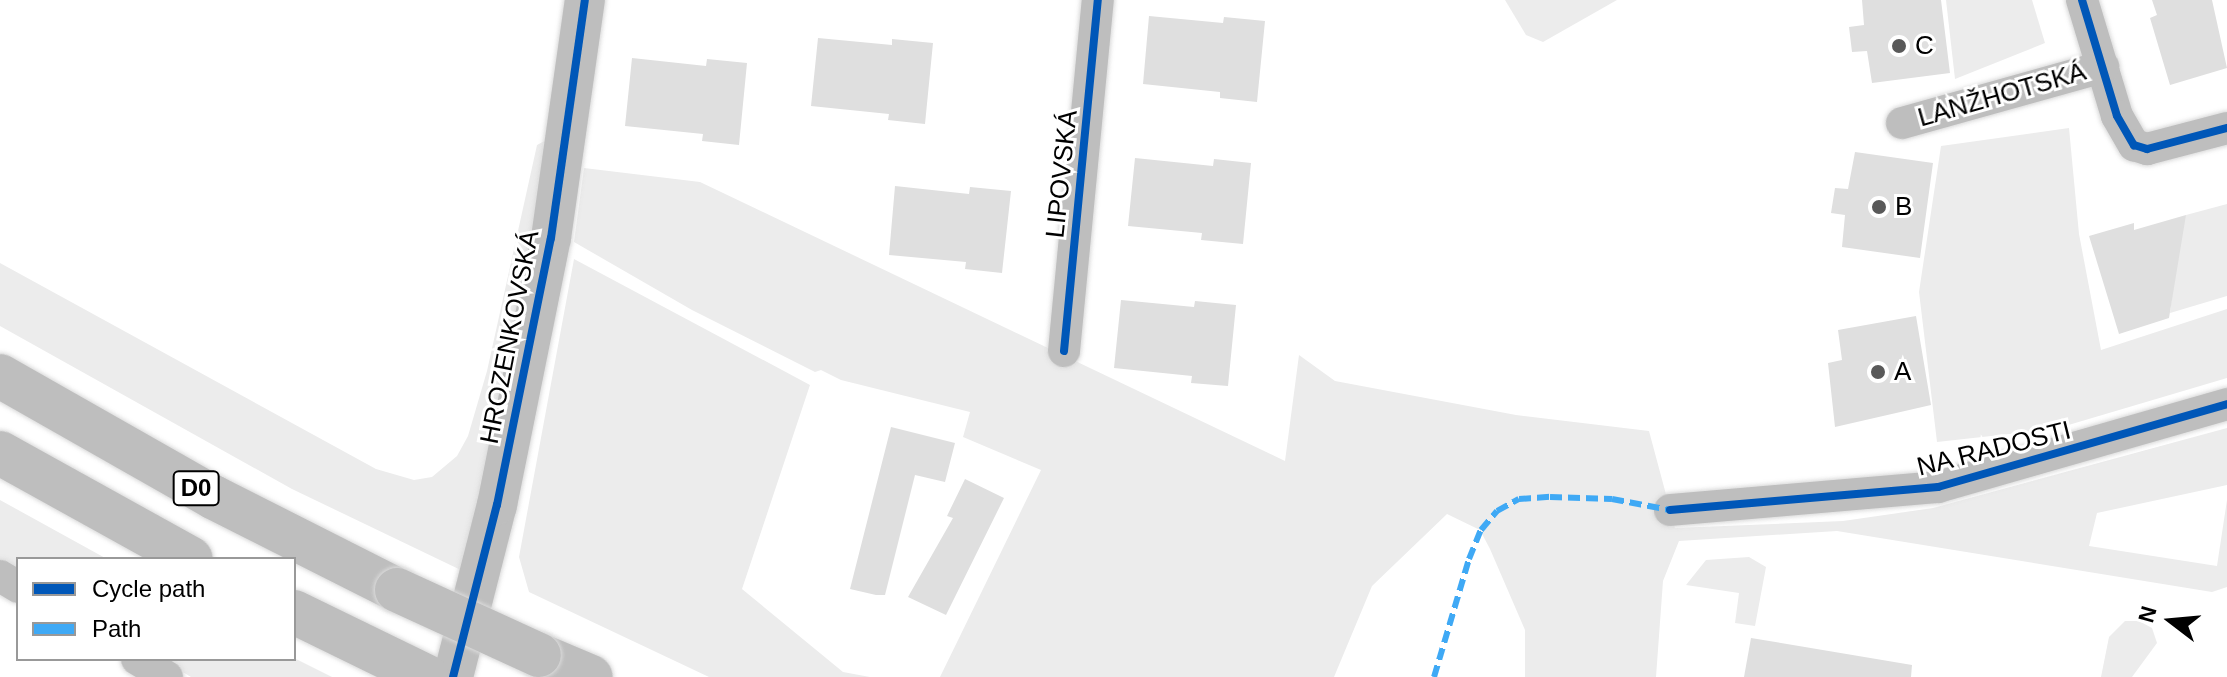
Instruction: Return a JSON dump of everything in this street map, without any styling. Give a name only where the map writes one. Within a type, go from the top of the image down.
[{"type":"highway","name":"D0","points":[[0,376],[213,497],[397,590],[591,677]]},
{"type":"highway","name":"D0","points":[[0,453],[187,557]]},
{"type":"highway","points":[[296,613],[427,677]]},
{"type":"street","name":"HROZENKOVSKÁ","points":[[453,677],[497,505],[551,238],[585,0]]},
{"type":"street","name":"LIPOVSKÁ","points":[[1064,351],[1098,0]]},
{"type":"street","points":[[2082,0],[2125,135],[2147,149],[2227,128]]},
{"type":"street","name":"LANŽHOTSKÁ","points":[[1902,123],[2103,67]]},
{"type":"street","name":"NA RADOSTI","points":[[1670,510],[1938,487],[2227,404]]},
{"type":"street","points":[[140,661],[167,677]]},
{"type":"shaded area","points":[[1505,0],[1617,0],[1543,42],[1526,35]]},
{"type":"shaded area","points":[[1946,0],[2032,0],[2045,43],[1955,79]]},
{"type":"shaded area","points":[[2069,128],[2079,234],[2101,350],[2227,309],[2227,378],[2055,429],[1937,442],[1919,292],[1941,146]]},
{"type":"shaded area","points":[[554,136],[467,573],[292,489],[0,326],[0,263],[376,469],[414,480],[432,477],[457,456],[468,436],[487,371],[537,145]]},
{"type":"shaded area","points":[[584,168],[700,182],[1285,461],[1299,355],[1335,381],[1516,415],[1649,431],[1675,528],[1843,521],[1933,508],[2227,428],[2227,485],[2097,513],[2089,546],[2217,566],[2227,500],[2227,587],[2212,592],[1837,531],[1679,541],[1663,581],[1656,677],[1525,677],[1525,630],[1490,549],[1480,530],[1447,514],[1372,586],[1334,677],[940,677],[1041,470],[963,437],[970,412],[841,380],[821,370],[815,372],[692,310],[574,242]]},
{"type":"shaded area","points":[[2227,204],[2227,296],[2170,313],[2181,222],[2186,215]]},
{"type":"shaded area","points":[[574,259],[810,385],[742,589],[843,672],[870,677],[709,677],[529,592],[519,557]]},
{"type":"shaded area","points":[[0,500],[103,557],[16,557],[16,572],[0,562]]},
{"type":"shaded area","points":[[1749,557],[1766,567],[1755,626],[1735,623],[1739,593],[1686,585],[1706,560]]},
{"type":"shaded area","points":[[2125,621],[2139,621],[2152,628],[2157,643],[2132,677],[2101,677],[2109,637]]},
{"type":"shaded area","points":[[296,659],[332,677],[191,677],[164,661]]},
{"type":"building","name":"C","points":[[1862,0],[1941,0],[1950,73],[1872,83],[1867,51],[1852,52],[1849,27],[1864,25]]},
{"type":"building","points":[[2152,0],[2212,0],[2227,68],[2170,85],[2150,18],[2157,15]]},
{"type":"building","points":[[1149,16],[1223,23],[1224,17],[1265,21],[1257,102],[1220,98],[1220,92],[1143,84]]},
{"type":"building","points":[[818,38],[892,45],[892,39],[933,43],[925,124],[888,120],[889,114],[811,106]]},
{"type":"building","points":[[632,58],[706,66],[707,59],[747,63],[739,145],[702,141],[703,134],[625,126]]},
{"type":"building","name":"B","points":[[1855,152],[1933,163],[1920,258],[1842,247],[1845,215],[1831,213],[1835,188],[1848,189]]},
{"type":"building","points":[[1135,158],[1213,166],[1214,159],[1251,163],[1243,244],[1201,240],[1202,233],[1128,226]]},
{"type":"building","points":[[895,186],[969,194],[970,187],[1011,191],[1002,273],[965,269],[966,262],[889,255]]},
{"type":"building","points":[[2186,215],[2169,318],[2119,334],[2089,236],[2134,223],[2134,230]]},
{"type":"building","points":[[1121,300],[1194,307],[1195,301],[1236,305],[1228,386],[1191,383],[1192,376],[1114,368]]},
{"type":"building","name":"A","points":[[1916,316],[1931,405],[1835,427],[1828,363],[1842,360],[1838,330]]},
{"type":"building","points":[[891,427],[955,443],[945,482],[915,475],[885,595],[876,595],[850,589]]},
{"type":"building","points":[[965,479],[1004,498],[946,615],[908,597],[953,518],[947,516]]},
{"type":"building","points":[[1751,638],[1912,665],[1911,677],[1744,677]]},
{"type":"marked path","points":[[1434,677],[1469,559],[1481,530],[1497,511],[1519,499],[1550,497],[1612,499],[1670,510]]},
{"type":"cycle path","points":[[453,677],[497,505],[551,238],[585,0]]},
{"type":"cycle path","points":[[1064,351],[1098,0]]},
{"type":"cycle path","points":[[2082,0],[2117,116],[2134,145],[2147,149],[2227,128]]},
{"type":"cycle path","points":[[1670,510],[1938,487],[2227,404]]},
{"type":"place","name":"C","points":[[1899,46]]},
{"type":"place","name":"B","points":[[1879,207]]},
{"type":"place","name":"A","points":[[1878,372]]}]
